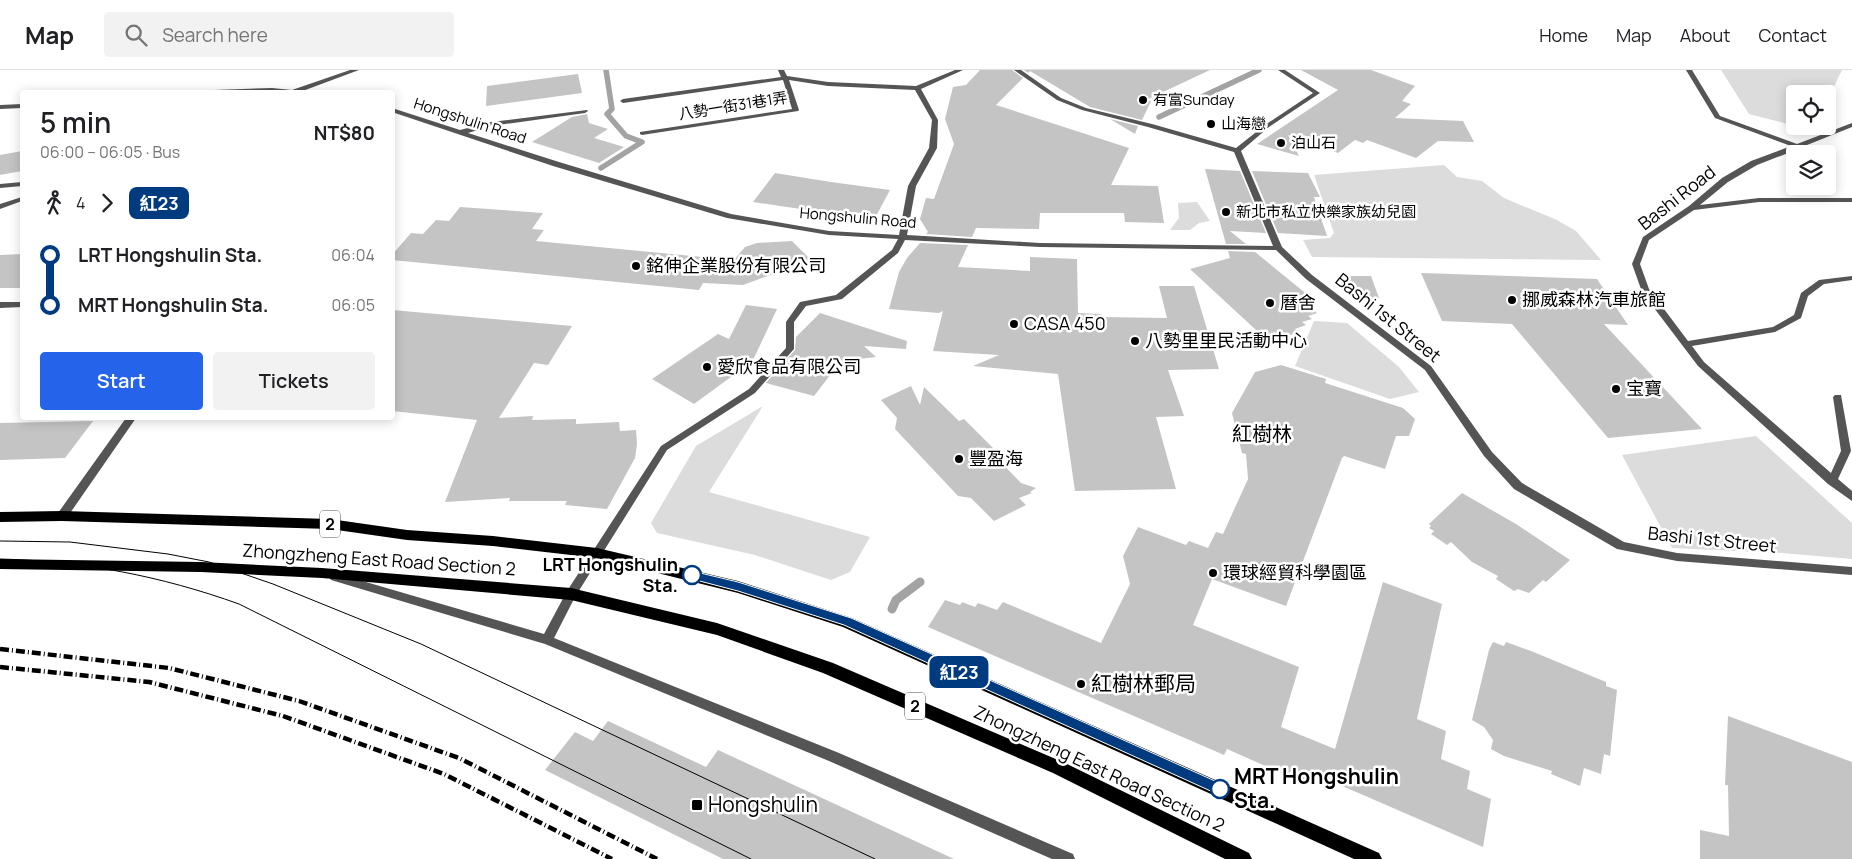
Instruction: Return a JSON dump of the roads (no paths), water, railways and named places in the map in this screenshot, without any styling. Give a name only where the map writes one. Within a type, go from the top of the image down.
[{"type":"main road","name":"Zhongzheng East Road Section 2","points":[[62,516],[330,524],[407,535],[493,541],[597,552],[738,587],[847,622],[1373,859]]},
{"type":"main road","name":"2","points":[[0,517],[62,516]]},
{"type":"main road","name":"Zhongzheng East Road Section 2","points":[[0,564],[202,567],[322,573],[571,594],[717,629],[828,668],[1059,768],[1243,859]]},
{"type":"street","points":[[300,90],[356,70]]},
{"type":"street","points":[[781,70],[785,78]]},
{"type":"street","points":[[623,101],[785,78],[828,84],[917,88],[960,70]]},
{"type":"street","points":[[1018,70],[1059,99],[1084,109],[1150,125],[1237,151],[1267,126],[1317,92],[1281,70]]},
{"type":"street","points":[[1689,70],[1717,117],[1794,145]]},
{"type":"street","name":"八勢一街31巷1弄","points":[[642,133],[796,110],[785,78]]},
{"type":"street","points":[[547,640],[571,594],[664,448],[752,391],[790,349],[790,322],[803,304],[839,297],[895,251],[903,237],[912,186],[933,148],[935,120],[917,88]]},
{"type":"street","points":[[0,107],[20,106]]},
{"type":"street","name":"Hongshulin Road","points":[[395,111],[556,164],[730,216],[829,233],[1040,245],[1278,248]]},
{"type":"street","points":[[461,132],[491,124],[585,111]]},
{"type":"street","name":"Bashi Road","points":[[1804,145],[1852,125]]},
{"type":"street","name":"Bashi 1st Street","points":[[1237,151],[1278,248],[1309,277],[1428,368],[1488,454],[1518,486],[1576,522],[1621,546],[1677,557],[1852,571]]},
{"type":"street","name":"Bashi Road","points":[[1786,152],[1754,164],[1725,180],[1692,208],[1646,238],[1636,264],[1645,289],[1652,300],[1701,364],[1852,497]]},
{"type":"street","points":[[0,186],[20,184]]},
{"type":"street","points":[[0,207],[20,200]]},
{"type":"street","points":[[1692,208],[1759,200],[1852,200]]},
{"type":"street","points":[[1687,344],[1775,330],[1798,316],[1804,295],[1822,282],[1852,278]]},
{"type":"street","points":[[0,306],[20,305]]},
{"type":"street","points":[[1832,481],[1846,451],[1838,397]]},
{"type":"street","points":[[62,516],[130,420]]},
{"type":"street","points":[[322,573],[547,640],[834,757],[1068,859]]},
{"type":"waterway","points":[[601,168],[642,142],[626,136],[607,114],[612,109],[606,70]]},
{"type":"waterway","points":[[1159,117],[1259,70]]},
{"type":"waterway","points":[[892,609],[896,600],[920,582]]},
{"type":"tram line","points":[[0,541],[70,542],[168,554],[209,562],[273,584],[421,644],[875,859]]},
{"type":"tram line","points":[[0,559],[61,563],[121,572],[180,585],[239,604],[751,859]]},
{"type":"railway","points":[[0,649],[169,668],[299,701],[459,758],[657,859]]},
{"type":"railway","points":[[0,667],[149,682],[283,716],[444,774],[612,859]]},
{"type":"place","name":"有富Sunday","points":[[1143,100]]},
{"type":"place","name":"山海戀","points":[[1211,124]]},
{"type":"place","name":"泊山石","points":[[1281,143]]},
{"type":"place","name":"新北市私立快樂家族幼兒園","points":[[1226,212]]},
{"type":"place","name":"銘伸企業股份有限公司","points":[[636,266]]},
{"type":"place","name":"挪威森林汽車旅館","points":[[1512,300]]},
{"type":"place","name":"曆舍","points":[[1270,303]]},
{"type":"place","name":"CASA 450","points":[[1014,324]]},
{"type":"place","name":"八勢里里民活動中心","points":[[1135,341]]},
{"type":"place","name":"愛欣食品有限公司","points":[[707,367]]},
{"type":"place","name":"宝寶","points":[[1616,389]]},
{"type":"place","name":"豐盈海","points":[[959,459]]},
{"type":"place","name":"環球經貿科學園區","points":[[1213,573]]},
{"type":"place","name":"LRT Hongshulin Sta.","points":[[692,575]]},
{"type":"place","name":"紅樹林郵局","points":[[1081,684]]},
{"type":"place","name":"MRT Hongshulin Sta.","points":[[1220,789]]},
{"type":"place","name":"Hongshulin","points":[[697,805]]},
{"type":"district","name":"紅樹林","points":[[1262,434]]}]
